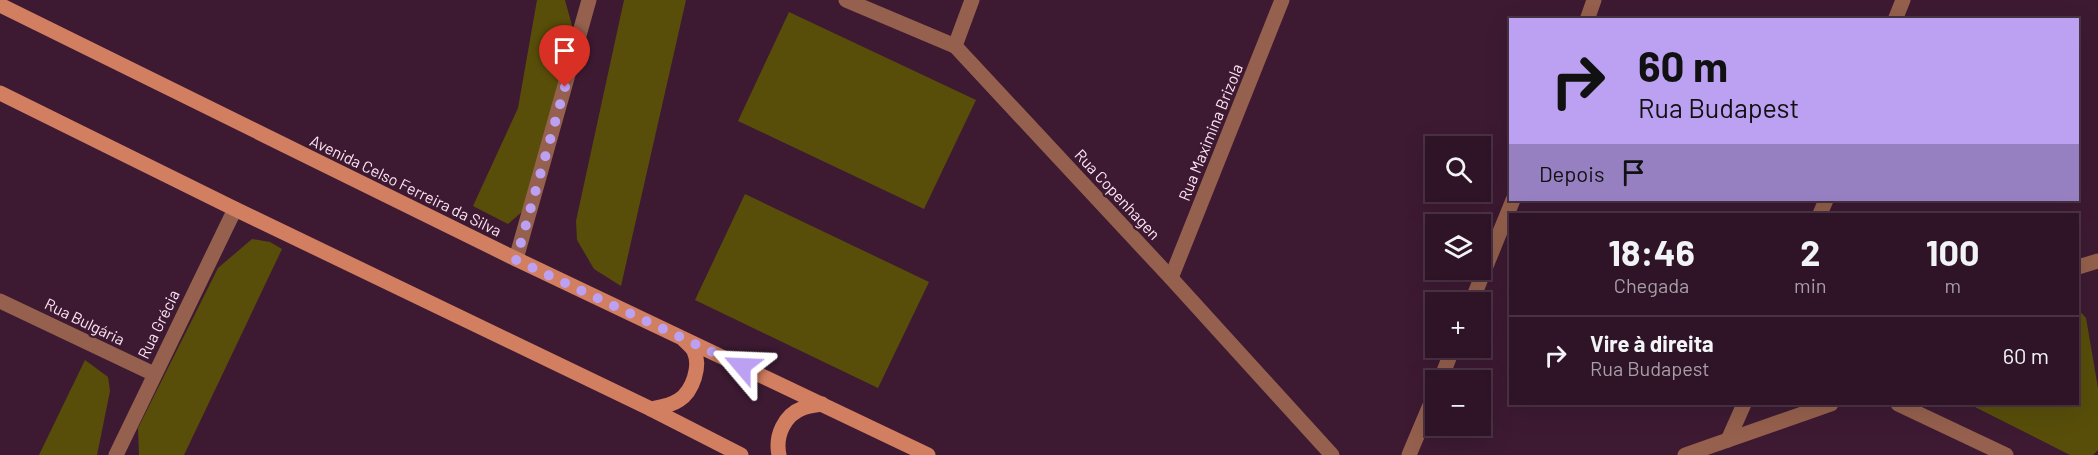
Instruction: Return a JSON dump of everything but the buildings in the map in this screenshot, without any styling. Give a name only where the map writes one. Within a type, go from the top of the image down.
[{"type":"main road","name":"Avenida Celso Ferreira da Silva","points":[[0,5],[516,260],[928,455]]},
{"type":"main road","points":[[0,93],[234,209],[651,409],[741,455]]},
{"type":"main road","points":[[651,409],[670,405],[682,398],[696,372],[694,351],[682,337]]},
{"type":"main road","points":[[779,455],[778,439],[784,423],[803,408],[822,404]]},
{"type":"street","points":[[516,260],[589,0]]},
{"type":"street","name":"Rua Copenhagen","points":[[846,0],[955,46],[1332,455]]},
{"type":"street","points":[[955,46],[972,0]]},
{"type":"street","name":"Rua Maximina Brizola","points":[[1171,278],[1282,0]]},
{"type":"street","points":[[1588,18],[1594,0]]},
{"type":"street","points":[[1896,18],[1903,0]]},
{"type":"street","points":[[1475,292],[1513,201]]},
{"type":"street","name":"Rua Grécia","points":[[116,455],[234,209]]},
{"type":"street","points":[[2079,267],[2098,261]]},
{"type":"street","name":"Rua Bulgária","points":[[0,300],[154,374]]},
{"type":"street","points":[[1728,440],[1744,405]]},
{"type":"street","points":[[1685,455],[1828,405]]},
{"type":"street","points":[[1900,405],[2006,455]]},
{"type":"street","points":[[1410,455],[1425,418]]},
{"type":"shaded area","points":[[537,0],[565,0],[574,33],[531,204],[508,224],[473,206],[518,108]]},
{"type":"shaded area","points":[[624,0],[686,0],[621,286],[594,269],[577,240],[576,221]]},
{"type":"shaded area","points":[[789,12],[976,100],[924,209],[738,121]]},
{"type":"shaded area","points":[[745,194],[929,282],[878,388],[695,300]]},
{"type":"shaded area","points":[[252,239],[270,242],[282,249],[184,455],[139,455],[138,428],[218,268]]},
{"type":"shaded area","points":[[2079,310],[2086,318],[2098,388],[2098,450],[2093,455],[2070,455],[1971,405],[2079,405]]},
{"type":"shaded area","points":[[85,360],[108,377],[110,391],[97,455],[39,455]]},
{"type":"route","points":[[565,87],[516,260],[742,366]]}]
